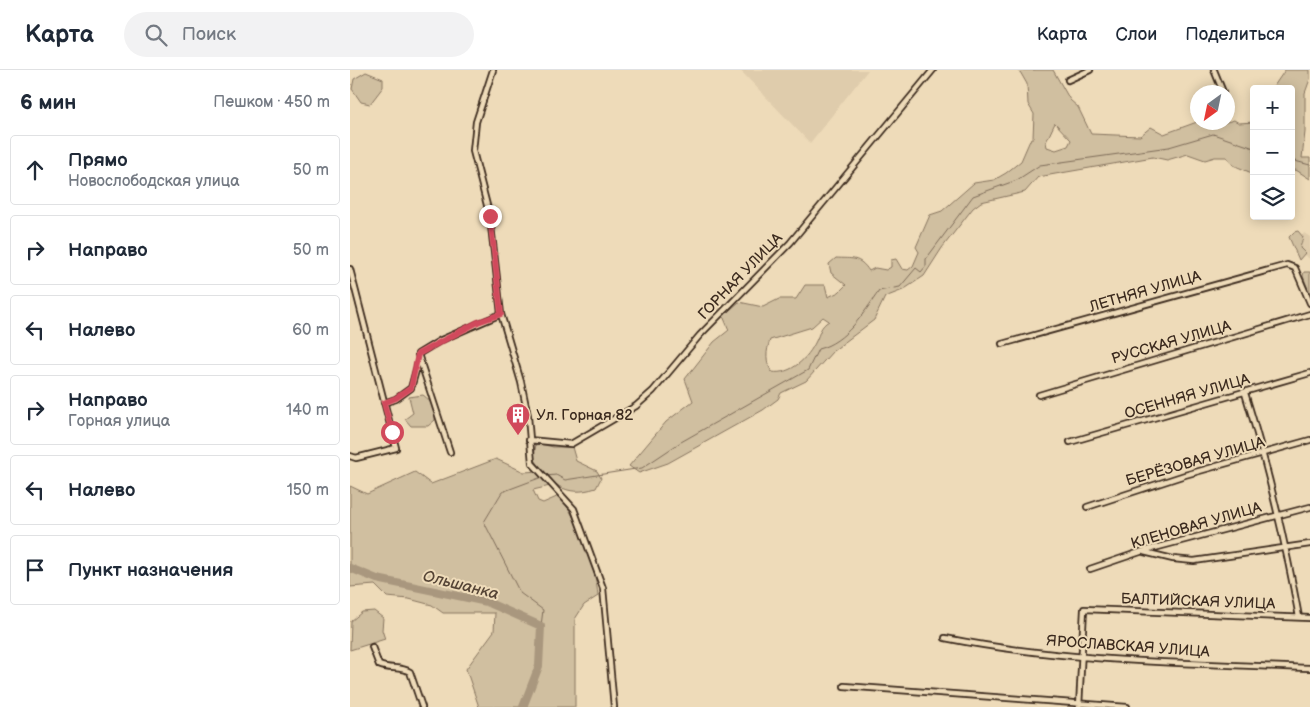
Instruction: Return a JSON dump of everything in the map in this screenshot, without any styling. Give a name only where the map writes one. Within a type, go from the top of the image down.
[{"type":"street","points":[[494,70],[476,122],[473,151],[490,216],[501,314],[521,382],[528,416],[532,464],[539,469],[574,509],[603,588],[614,707]]},
{"type":"street","name":"ГОРНАЯ УЛИЦА","points":[[529,440],[571,444],[636,406],[653,391],[700,335],[790,243],[933,70]]},
{"type":"street","points":[[1068,80],[1090,70]]},
{"type":"street","points":[[1214,70],[1220,85]]},
{"type":"street","name":"ЛЕТНЯЯ УЛИЦА","points":[[1002,344],[1287,265],[1295,268],[1310,303]]},
{"type":"street","points":[[350,269],[396,448],[356,458],[350,456]]},
{"type":"street","points":[[450,452],[418,354],[441,340],[501,314]]},
{"type":"street","name":"РУССКАЯ УЛИЦА","points":[[1038,395],[1310,314]]},
{"type":"street","points":[[384,403],[411,388],[419,360]]},
{"type":"street","name":"ОСЕННЯЯ УЛИЦА","points":[[1070,442],[1310,373]]},
{"type":"street","points":[[1245,393],[1264,454],[1286,547],[1299,617]]},
{"type":"street","name":"БЕРЁЗОВАЯ УЛИЦА","points":[[1087,507],[1185,475],[1310,440]]},
{"type":"street","name":"КЛЕНОВАЯ УЛИЦА","points":[[1090,569],[1143,551],[1310,507]]},
{"type":"street","points":[[1143,551],[1173,559],[1194,561],[1310,544]]},
{"type":"street","name":"БАЛТИЙСКАЯ УЛИЦА","points":[[1081,656],[1084,609],[1310,618]]},
{"type":"street","name":"ЯРОСЛАВСКАЯ УЛИЦА","points":[[945,638],[996,648],[1081,656],[1310,668]]},
{"type":"street","points":[[372,647],[379,665],[389,670],[403,668],[410,672],[422,707]]},
{"type":"street","points":[[1079,705],[1081,656]]},
{"type":"street","points":[[844,686],[1079,705],[1127,707]]},
{"type":"shaded area","points":[[740,70],[868,70],[810,143]]},
{"type":"shaded area","points":[[1019,70],[1053,70],[1070,100],[1078,107],[1091,134],[1140,136],[1151,127],[1164,134],[1190,125],[1190,130],[1235,130],[1235,121],[1239,123],[1250,122],[1250,172],[1233,165],[1227,157],[1215,157],[1205,160],[1188,154],[1167,160],[1153,157],[1038,177],[1025,192],[981,202],[973,208],[942,248],[924,276],[903,290],[885,297],[874,320],[833,351],[806,381],[781,393],[778,399],[763,410],[668,463],[639,473],[629,466],[666,422],[693,401],[685,379],[714,342],[729,330],[723,316],[739,302],[763,307],[779,299],[796,299],[805,285],[825,285],[828,297],[839,292],[846,285],[831,273],[829,264],[836,258],[858,261],[869,271],[875,268],[886,270],[891,267],[891,260],[896,259],[902,269],[908,270],[913,266],[919,252],[916,247],[930,215],[942,211],[974,183],[994,180],[1021,161],[1031,138],[1033,138],[1034,114],[1028,104],[1027,84]],"holes":[[[1055,123],[1071,140],[1068,146],[1056,150],[1047,147],[1046,142]],[[823,317],[829,321],[822,327],[813,347],[804,359],[786,371],[772,372],[767,356],[770,340],[812,327]]]},
{"type":"shaded area","points":[[1285,70],[1310,70],[1310,79],[1305,93],[1305,132],[1302,158],[1310,158],[1310,179],[1295,170],[1295,85],[1275,85]]},
{"type":"shaded area","points":[[366,72],[383,79],[383,87],[370,104],[361,102],[352,89],[354,79]]},
{"type":"shaded area","points":[[1298,231],[1303,237],[1300,248],[1305,253],[1299,260],[1289,237]]},
{"type":"shaded area","points":[[1304,233],[1310,237],[1310,259],[1295,249]]},
{"type":"shaded area","points":[[1304,272],[1310,272],[1310,294],[1303,276]]},
{"type":"shaded area","points":[[423,395],[432,406],[435,420],[428,426],[411,426],[405,419],[413,413],[409,397]]},
{"type":"shaded area","points":[[536,443],[553,447],[572,447],[576,461],[597,471],[601,478],[596,488],[585,491],[567,490],[552,482],[534,458]]},
{"type":"shaded area","points":[[496,459],[524,472],[539,471],[550,486],[533,490],[538,501],[543,503],[559,496],[573,516],[590,557],[598,596],[584,605],[575,619],[575,707],[479,707],[466,669],[494,631],[495,613],[443,613],[432,605],[409,599],[387,597],[375,585],[350,587],[350,486],[367,494],[415,472],[431,484]]},
{"type":"shaded area","points":[[374,611],[383,618],[382,630],[385,639],[350,650],[351,621],[362,612]]},
{"type":"waterway","points":[[894,288],[900,287],[916,268],[921,272],[926,266],[926,259],[973,196],[1017,180],[1040,165],[1169,147],[1213,134],[1250,147]]},
{"type":"waterway","points":[[1295,161],[1310,165]]},
{"type":"waterway","points":[[546,476],[556,475],[565,480],[642,468],[681,442],[808,370],[818,349],[845,334],[860,318],[879,291],[889,289]]},
{"type":"waterway","points":[[541,626],[543,610],[520,593],[484,522],[502,492],[542,477]]},
{"type":"waterway","name":"Ольшанка","points":[[350,568],[377,579],[487,602],[541,626],[539,666],[523,707]]},
{"type":"place","name":"Ул. Горная 82","points":[[518,436]]},
{"type":"route","points":[[392,432],[384,403],[411,388],[415,366],[419,360],[418,354],[441,340],[478,322],[501,314],[495,274],[490,216]]}]
